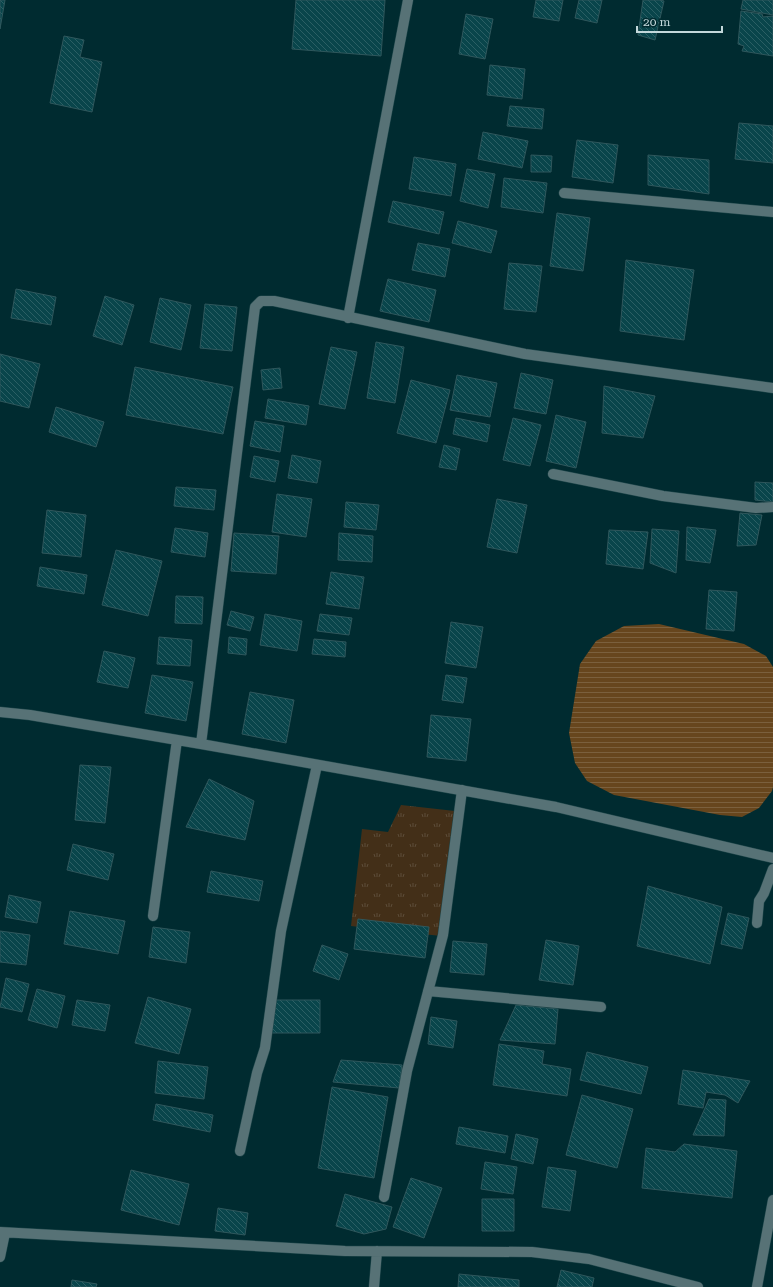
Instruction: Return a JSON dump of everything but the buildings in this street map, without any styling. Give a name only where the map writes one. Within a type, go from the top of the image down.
[{"type":"street","points":[[348,318],[408,0]]},
{"type":"street","points":[[564,193],[773,212]]},
{"type":"street","points":[[201,744],[255,307],[261,301],[274,301],[348,318],[525,354],[773,388]]},
{"type":"street","points":[[553,474],[663,496],[756,508],[773,508]]},
{"type":"street","points":[[0,712],[30,715],[201,744],[556,807],[773,858]]},
{"type":"street","points":[[153,916],[177,740]]},
{"type":"street","points":[[240,1151],[257,1073],[265,1048],[281,931],[317,765]]},
{"type":"street","points":[[384,1198],[407,1070],[443,935],[462,790]]},
{"type":"street","points":[[757,923],[759,900],[764,893],[773,870]]},
{"type":"street","points":[[428,991],[601,1007]]},
{"type":"street","points":[[757,1287],[773,1200]]},
{"type":"street","points":[[0,1257],[3,1232],[345,1251],[532,1252],[589,1259],[698,1287]]},
{"type":"street","points":[[374,1287],[377,1251]]},
{"type":"green space","points":[[401,805],[455,811],[441,936],[351,926],[362,829],[388,832]]},
{"type":"shaded area","points":[[659,624],[744,644],[766,656],[773,667],[773,787],[772,791],[759,808],[742,817],[720,815],[614,795],[587,781],[575,763],[569,733],[580,664],[596,641],[624,626]]}]
